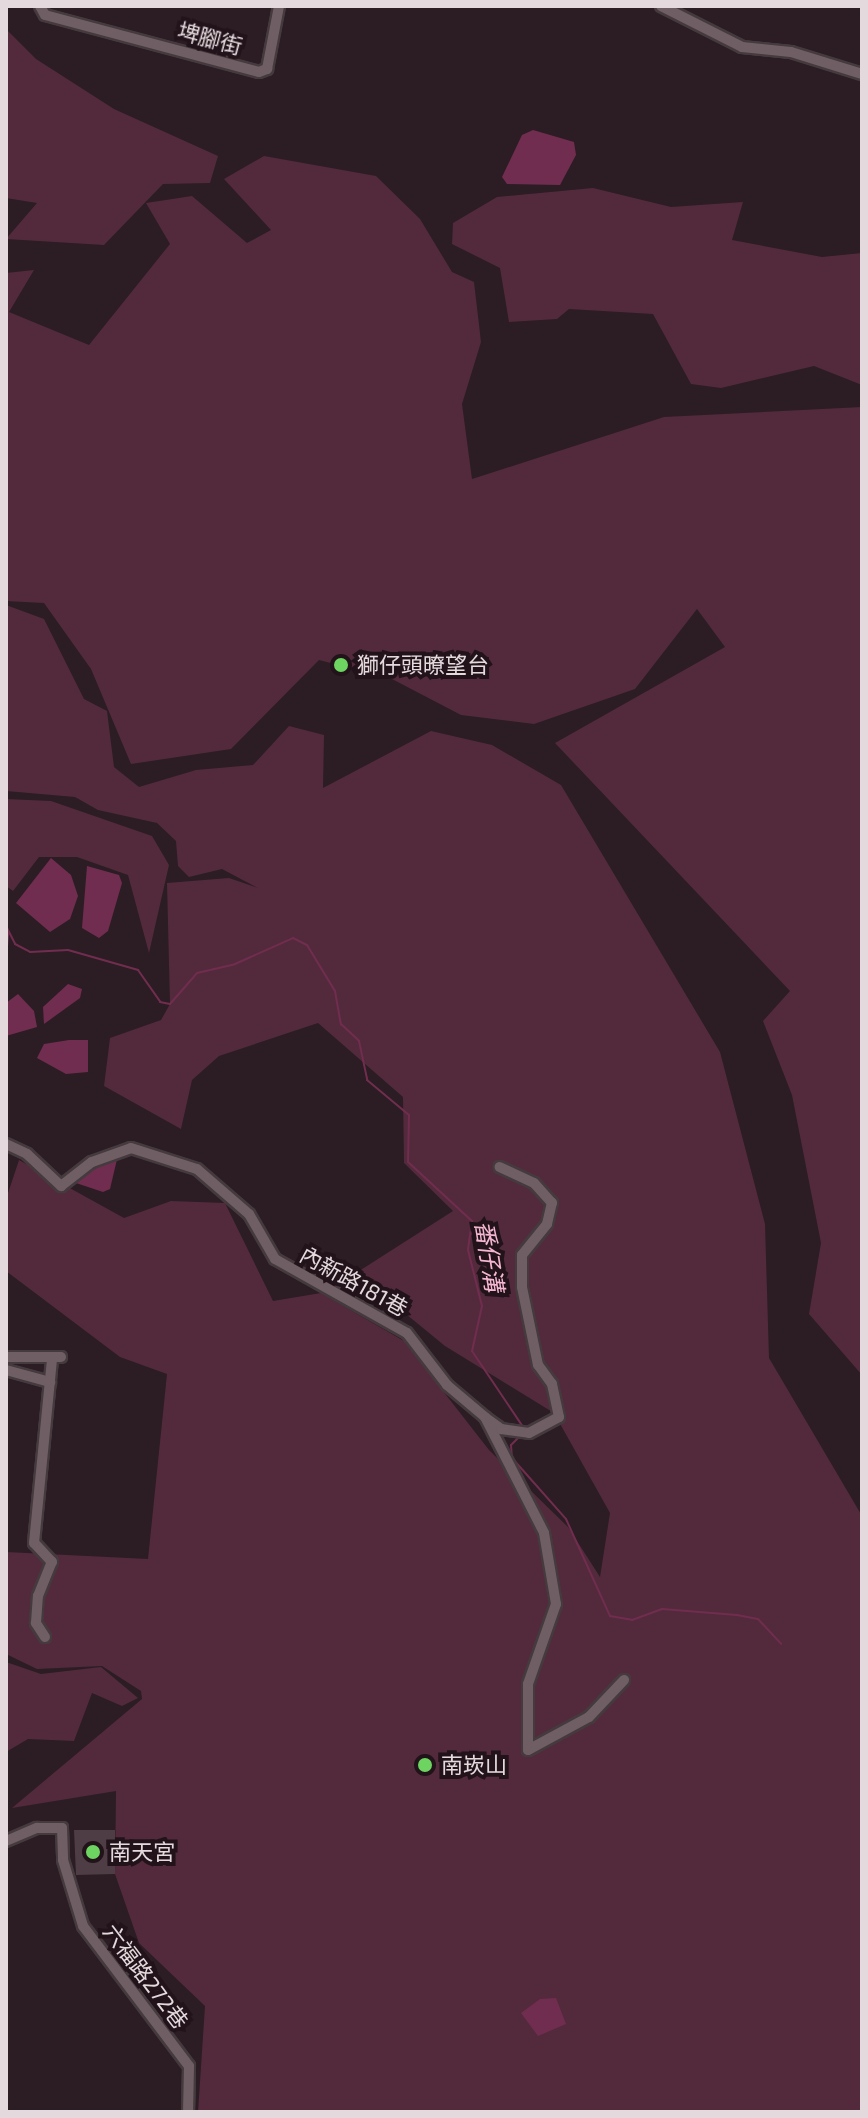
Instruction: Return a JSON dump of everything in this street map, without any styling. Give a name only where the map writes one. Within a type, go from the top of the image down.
[{"type":"street","name":"埤腳街","points":[[40,6],[45,15],[259,72],[267,69],[279,6]]},
{"type":"street","points":[[661,6],[742,47],[791,52],[862,74]]},
{"type":"street","name":"內新路181巷","points":[[6,1144],[27,1154],[61,1186],[92,1162],[131,1148],[197,1169],[249,1214],[275,1259],[407,1333],[447,1385],[485,1417],[544,1533],[556,1604],[528,1684],[528,1750],[545,1746],[589,1717],[624,1680]]},
{"type":"street","points":[[485,1417],[501,1429],[529,1433],[559,1417],[552,1384],[538,1365],[522,1287],[522,1255],[547,1224],[552,1203],[534,1183],[499,1167]]},
{"type":"street","points":[[6,1357],[57,1359],[50,1382],[34,1543],[52,1562],[38,1596],[36,1623],[45,1637]]},
{"type":"street","points":[[6,1370],[50,1382]]},
{"type":"street","name":"六福路272巷","points":[[6,1841],[37,1828],[62,1828],[63,1860],[83,1926],[189,2066],[188,2112]]},
{"type":"shaded area","points":[[6,29],[36,59],[114,109],[218,156],[210,183],[163,184],[104,245],[6,239],[37,203],[6,198]]},
{"type":"shaded area","points":[[533,130],[574,142],[576,155],[560,185],[507,184],[502,177],[522,135]]},
{"type":"shaded area","points":[[264,156],[376,176],[420,219],[452,272],[474,282],[481,342],[462,404],[472,479],[664,417],[862,407],[862,1375],[809,1314],[821,1243],[792,1095],[763,1021],[790,991],[555,743],[725,647],[697,609],[635,689],[534,724],[461,715],[392,679],[319,660],[231,749],[131,764],[91,669],[44,603],[6,601],[6,273],[34,270],[9,312],[89,345],[170,244],[146,203],[192,196],[247,243],[271,230],[224,179]]},
{"type":"shaded area","points":[[593,188],[671,207],[743,202],[732,240],[822,257],[862,253],[862,385],[814,366],[721,388],[691,384],[653,314],[569,309],[557,319],[509,322],[500,268],[452,244],[453,223],[497,197]]},
{"type":"shaded area","points":[[6,605],[44,619],[84,699],[107,711],[114,767],[139,787],[196,770],[253,765],[289,726],[324,735],[323,788],[431,731],[492,745],[561,785],[720,1052],[765,1224],[769,1358],[862,1516],[862,2112],[198,2112],[205,2006],[139,1943],[115,1874],[116,1791],[12,1808],[142,1699],[141,1691],[102,1666],[37,1669],[6,1654],[6,1552],[148,1559],[167,1374],[120,1357],[6,1271],[6,1199],[19,1160],[124,1218],[171,1201],[225,1203],[273,1301],[321,1293],[404,1341],[489,1450],[568,1527],[600,1577],[610,1513],[554,1413],[445,1346],[356,1273],[453,1211],[404,1163],[403,1097],[318,1023],[219,1056],[192,1080],[181,1129],[104,1086],[110,1038],[161,1020],[170,1004],[167,883],[229,878],[258,888],[222,869],[189,877],[178,866],[176,841],[157,823],[98,810],[75,797],[6,791]]},
{"type":"shaded area","points":[[6,799],[51,801],[152,836],[169,865],[149,953],[128,875],[77,857],[39,857],[13,891],[6,886]]},
{"type":"shaded area","points":[[51,858],[71,875],[78,896],[70,919],[50,932],[16,903]]},
{"type":"shaded area","points":[[87,866],[119,875],[122,883],[108,931],[99,938],[82,928]]},
{"type":"shaded area","points":[[68,984],[82,989],[80,998],[44,1024],[43,1007]]},
{"type":"shaded area","points":[[18,994],[34,1011],[37,1027],[6,1036],[6,1003]]},
{"type":"shaded area","points":[[88,1040],[88,1072],[66,1074],[37,1058],[44,1044]]},
{"type":"shaded area","points":[[118,1155],[110,1189],[103,1192],[73,1182]]},
{"type":"shaded area","points":[[6,1662],[41,1674],[101,1667],[138,1698],[122,1706],[92,1693],[74,1741],[28,1739],[6,1752]]},
{"type":"shaded area","points":[[556,1998],[566,2024],[538,2036],[521,2013],[540,1999]]},
{"type":"building","name":"南天宮","points":[[74,1830],[115,1830],[115,1874],[76,1875]]},
{"type":"waterway","name":"番仔溝","points":[[6,926],[15,944],[30,952],[68,950],[138,970],[160,1002],[170,1004],[197,973],[235,964],[293,938],[307,945],[335,991],[341,1024],[359,1041],[367,1080],[409,1115],[408,1162],[472,1221],[468,1250],[482,1306],[472,1351],[523,1427]]},
{"type":"waterway","points":[[6,958],[8,933]]},
{"type":"waterway","name":"番仔溝","points":[[520,1436],[511,1445],[512,1458],[566,1519],[610,1616],[632,1620],[662,1609],[737,1615],[758,1619],[781,1644]]},
{"type":"place","name":"獅仔頭暸望台","points":[[341,665]]},
{"type":"place","name":"南崁山","points":[[425,1765]]},
{"type":"place","name":"南天宮","points":[[93,1852]]}]
